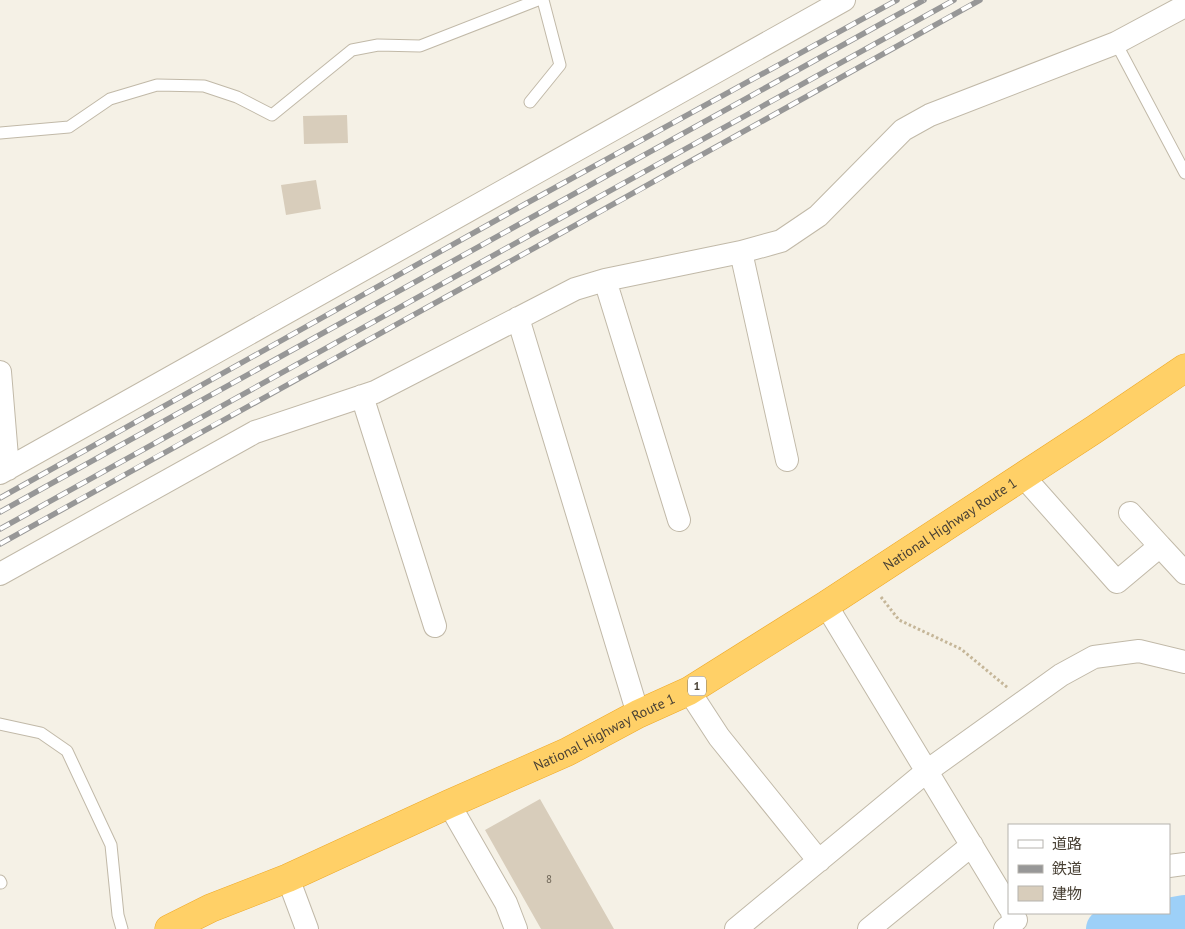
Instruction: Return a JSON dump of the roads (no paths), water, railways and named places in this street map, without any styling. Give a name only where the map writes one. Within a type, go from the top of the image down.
[{"type":"highway","name":"National Highway Route 1","points":[[169,929],[211,908],[288,878],[568,752],[638,714],[689,691],[866,579],[1185,368]]},
{"type":"street","points":[[0,372],[4,471],[844,0]]},
{"type":"street","points":[[0,574],[256,432],[374,392],[575,289],[605,280],[741,252],[781,241],[818,216],[903,130],[930,115],[1116,43],[1185,6]]},
{"type":"street","points":[[741,252],[787,460]]},
{"type":"street","points":[[605,280],[679,520]]},
{"type":"street","points":[[518,318],[638,714]]},
{"type":"street","points":[[362,396],[435,626]]},
{"type":"street","points":[[1023,476],[1117,582],[1160,546]]},
{"type":"street","points":[[1130,513],[1185,573]]},
{"type":"street","points":[[826,605],[1008,906]]},
{"type":"street","points":[[736,929],[927,771],[1062,675],[1094,657],[1139,651],[1185,662]]},
{"type":"street","points":[[689,691],[719,737],[820,861]]},
{"type":"street","points":[[449,804],[506,902],[516,929]]},
{"type":"street","points":[[869,929],[972,845]]},
{"type":"street","points":[[1170,866],[1185,864]]},
{"type":"street","points":[[288,878],[306,929]]},
{"type":"lane","points":[[0,133],[69,127],[110,99],[158,85],[204,86],[237,97],[272,115],[352,50],[378,45],[420,46],[538,0]]},
{"type":"lane","points":[[530,102],[560,66],[543,0]]},
{"type":"lane","points":[[1116,43],[1185,173]]},
{"type":"lane","points":[[0,724],[41,733],[67,752],[111,845],[118,915],[122,929]]},
{"type":"waterway","points":[[1106,929],[1185,915]]},
{"type":"railway","points":[[0,498],[527,203],[897,0]]},
{"type":"railway","points":[[0,512],[924,0]]},
{"type":"railway","points":[[0,529],[954,0]]},
{"type":"railway","points":[[0,544],[980,0]]}]
